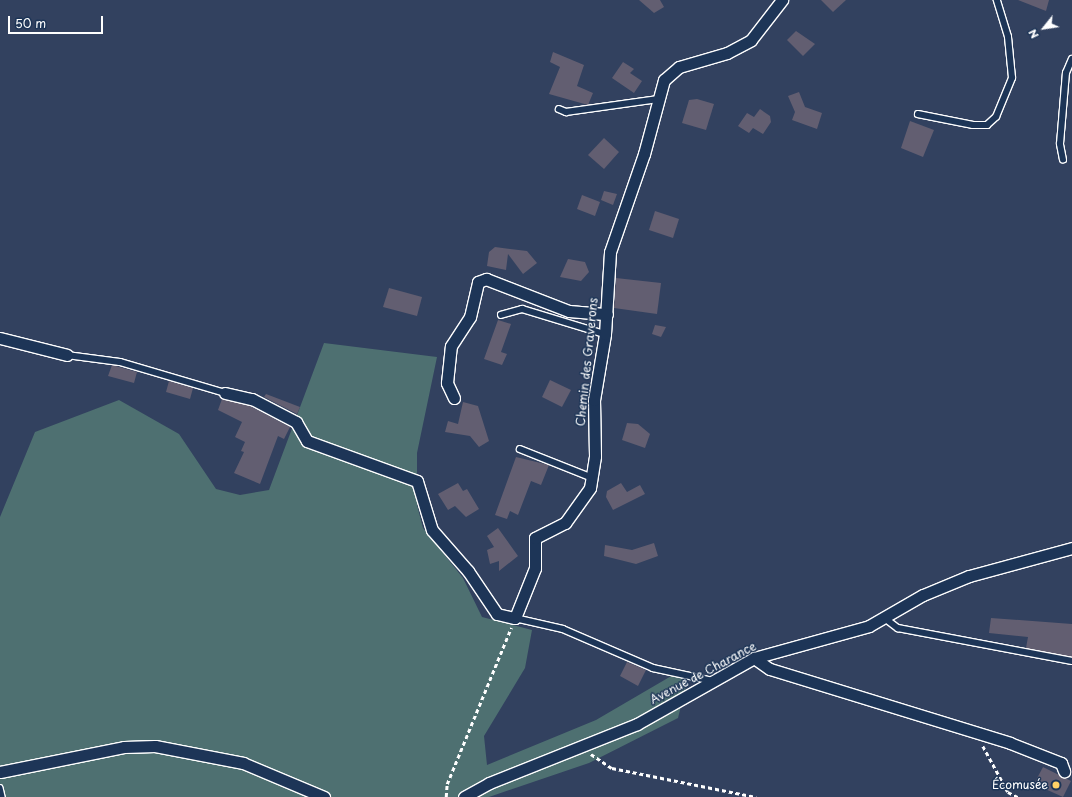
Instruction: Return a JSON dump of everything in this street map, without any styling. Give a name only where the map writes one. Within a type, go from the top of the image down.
[{"type":"street","name":"Chemin des Graverons","points":[[515,618],[535,568],[535,538],[572,517],[593,478],[594,400],[605,334],[610,252],[644,154],[658,99],[671,73],[699,59],[727,53],[751,40],[782,0]]},
{"type":"street","points":[[454,398],[447,383],[451,346],[470,317],[478,282],[486,279],[569,311],[607,314]]},
{"type":"street","points":[[0,338],[67,355]]},
{"type":"street","points":[[225,392],[252,399],[296,422],[307,441],[417,481],[432,530],[468,571],[497,614],[515,618]]},
{"type":"street","name":"Avenue de Charance","points":[[464,797],[489,783],[582,749],[637,724],[754,658],[842,635],[886,619],[947,584],[1072,548]]},
{"type":"street","points":[[754,658],[770,669],[977,735],[1010,743],[1061,763],[1064,771]]},
{"type":"street","points":[[0,772],[124,748],[155,746],[243,763],[324,797]]},
{"type":"lane","points":[[918,114],[973,125],[987,125],[996,117],[1012,78],[1008,37],[997,0]]},
{"type":"lane","points":[[1063,160],[1060,144],[1064,88],[1072,59]]},
{"type":"lane","points":[[559,109],[566,112],[658,99]]},
{"type":"lane","points":[[501,315],[522,310],[605,334]]},
{"type":"lane","points":[[67,355],[120,362],[225,392]]},
{"type":"lane","points":[[520,449],[593,478]]},
{"type":"lane","points":[[515,618],[563,629],[653,668],[713,682]]},
{"type":"lane","points":[[886,619],[898,628],[1072,661]]},
{"type":"lane","points":[[0,788],[2,797]]},
{"type":"path","points":[[446,797],[456,762],[515,618]]},
{"type":"path","points":[[977,735],[1008,792],[1018,797]]},
{"type":"path","points":[[582,749],[612,768],[756,797]]},
{"type":"green space","points":[[324,343],[437,357],[417,453],[417,505],[423,528],[463,578],[482,617],[532,630],[525,668],[484,736],[487,765],[596,720],[673,675],[687,682],[678,718],[589,763],[489,797],[0,797],[0,517],[35,432],[119,400],[179,434],[216,489],[240,495],[269,490]]},
{"type":"building","points":[[639,0],[660,0],[664,7],[654,13]]},
{"type":"building","points":[[821,0],[846,0],[833,12]]},
{"type":"building","points":[[1018,0],[1049,0],[1046,11]]},
{"type":"building","points":[[796,31],[815,44],[803,56],[787,40]]},
{"type":"building","points":[[553,52],[584,65],[577,86],[593,93],[588,105],[549,94],[560,67],[550,62]]},
{"type":"building","points":[[623,62],[634,69],[630,73],[642,81],[634,93],[612,78]]},
{"type":"building","points":[[799,92],[805,107],[822,113],[817,129],[792,120],[795,112],[788,96]]},
{"type":"building","points":[[697,99],[714,104],[706,130],[682,123],[689,100]]},
{"type":"building","points":[[760,109],[770,116],[771,122],[763,134],[753,128],[749,133],[738,126],[747,113],[754,117]]},
{"type":"building","points":[[910,121],[934,130],[923,157],[901,148]]},
{"type":"building","points":[[604,138],[619,152],[604,169],[588,155]]},
{"type":"building","points":[[604,191],[617,194],[613,205],[601,200]]},
{"type":"building","points":[[582,195],[600,202],[595,216],[577,209]]},
{"type":"building","points":[[655,211],[679,219],[673,238],[649,230]]},
{"type":"building","points":[[495,247],[527,251],[537,263],[523,274],[508,254],[506,270],[487,266],[489,252]]},
{"type":"building","points":[[568,259],[585,262],[589,272],[581,281],[560,277]]},
{"type":"building","points":[[616,278],[661,283],[657,314],[614,308]]},
{"type":"building","points":[[389,288],[422,297],[417,316],[383,307]]},
{"type":"building","points":[[498,320],[511,324],[501,352],[507,354],[502,365],[484,359]]},
{"type":"building","points":[[655,325],[666,327],[661,337],[652,334]]},
{"type":"building","points":[[112,365],[137,372],[134,383],[108,376]]},
{"type":"building","points":[[550,380],[571,390],[562,407],[542,397]]},
{"type":"building","points":[[169,381],[193,388],[190,399],[166,392]]},
{"type":"building","points":[[266,394],[300,407],[297,414],[264,397]]},
{"type":"building","points":[[222,399],[250,406],[290,427],[284,439],[278,436],[260,484],[234,473],[244,452],[241,451],[245,442],[235,437],[242,422],[218,410]]},
{"type":"building","points":[[463,402],[478,406],[489,441],[479,447],[470,436],[445,432],[448,421],[458,424]]},
{"type":"building","points":[[627,423],[638,424],[650,434],[645,448],[622,440]]},
{"type":"building","points":[[516,457],[549,465],[541,485],[531,481],[518,515],[510,511],[507,519],[495,515]]},
{"type":"building","points":[[458,483],[463,491],[467,489],[479,509],[466,517],[455,506],[448,510],[438,494]]},
{"type":"building","points":[[621,483],[627,492],[640,485],[645,494],[613,510],[606,497],[607,491]]},
{"type":"building","points":[[498,528],[518,556],[499,571],[499,561],[490,564],[487,550],[494,547],[487,536]]},
{"type":"building","points":[[654,543],[658,556],[636,564],[604,556],[605,545],[632,550]]},
{"type":"building","points":[[991,618],[1072,624],[1072,657],[1026,648],[1028,637],[989,633]]},
{"type":"building","points":[[627,662],[646,670],[638,686],[620,676]]},
{"type":"building","points":[[1043,767],[1071,781],[1063,797],[1034,784]]},
{"type":"place","name":"Écomusée","points":[[1056,785]]}]
